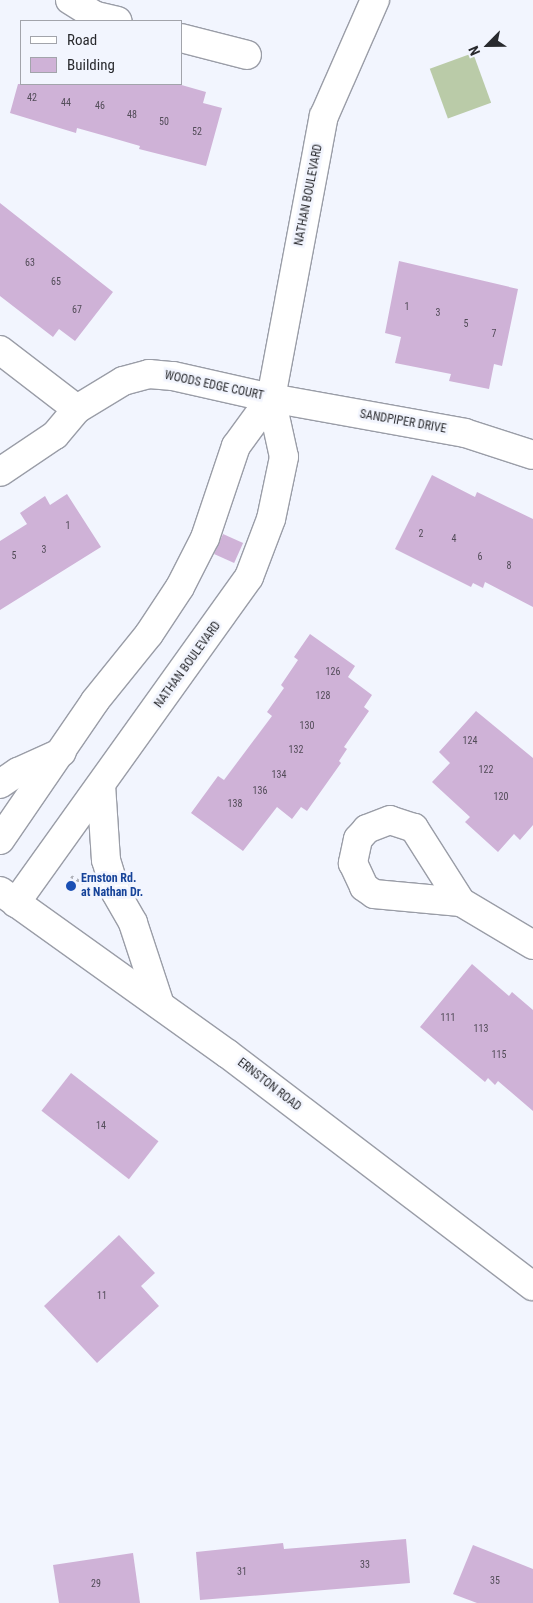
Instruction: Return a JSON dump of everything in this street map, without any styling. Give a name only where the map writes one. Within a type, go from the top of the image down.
[{"type":"street","points":[[70,0],[96,16],[114,20]]},
{"type":"street","name":"NATHAN BOULEVARD","points":[[8,897],[101,785],[229,608],[257,559],[271,518],[284,457],[271,398],[324,116],[375,0]]},
{"type":"street","points":[[182,38],[247,55]]},
{"type":"street","points":[[0,350],[77,409]]},
{"type":"street","name":"WOODS EDGE COURT","points":[[0,472],[55,435],[77,409],[123,381],[149,374],[172,376],[271,398]]},
{"type":"street","name":"NATHAN BOULEVARD","points":[[0,840],[62,752],[95,701],[148,634],[180,587],[205,538],[236,446],[271,398]]},
{"type":"street","name":"SANDPIPER DRIVE","points":[[271,398],[465,432],[533,455]]},
{"type":"street","points":[[0,784],[18,772],[62,752]]},
{"type":"street","points":[[101,785],[106,860],[116,893],[133,923],[160,1005]]},
{"type":"street","name":"ERNSTON ROAD","points":[[8,897],[160,1005],[533,1286]]},
{"type":"street","points":[[461,902],[533,945]]},
{"type":"path","points":[[67,874],[92,888]]},
{"type":"green space","points":[[473,53],[491,103],[448,119],[430,69]]},
{"type":"building","points":[[18,84],[182,85],[206,92],[203,103],[222,108],[206,166],[139,149],[140,146],[77,128],[76,133],[10,113]]},
{"type":"building","points":[[0,203],[113,292],[75,341],[59,329],[53,337],[0,296]]},
{"type":"building","points":[[399,261],[518,289],[502,366],[494,364],[489,389],[449,381],[451,374],[395,363],[401,337],[385,333]]},
{"type":"building","points":[[432,475],[475,497],[477,492],[533,519],[533,607],[485,582],[483,588],[473,583],[471,587],[395,549]]},
{"type":"building","points":[[67,494],[101,547],[0,610],[0,541],[27,524],[20,513],[45,496],[50,505]]},
{"type":"building","points":[[223,534],[243,543],[234,563],[214,554]]},
{"type":"building","points":[[310,634],[355,666],[348,677],[372,695],[364,707],[369,711],[344,747],[347,749],[339,761],[341,763],[307,811],[301,807],[292,819],[277,807],[243,851],[191,813],[218,776],[224,780],[272,716],[267,712],[284,688],[281,685],[298,660],[294,657]]},
{"type":"building","points":[[476,711],[533,758],[533,825],[520,840],[514,834],[498,852],[465,822],[470,817],[432,782],[450,763],[439,752]]},
{"type":"building","points":[[472,964],[509,996],[512,992],[533,1010],[533,1111],[498,1081],[495,1085],[488,1078],[485,1082],[420,1027]]},
{"type":"building","points":[[71,1073],[158,1141],[129,1179],[41,1111]]},
{"type":"building","points":[[119,1235],[155,1273],[141,1286],[159,1306],[97,1363],[44,1306]]},
{"type":"building","points":[[406,1539],[410,1583],[200,1600],[196,1552],[283,1543],[284,1549]]},
{"type":"building","points":[[473,1545],[533,1569],[533,1603],[477,1603],[453,1594]]},
{"type":"building","points":[[133,1553],[140,1603],[59,1603],[53,1565]]},
{"type":"place","name":"Ernston Rd. at Nathan Dr.","points":[[71,886]]}]
